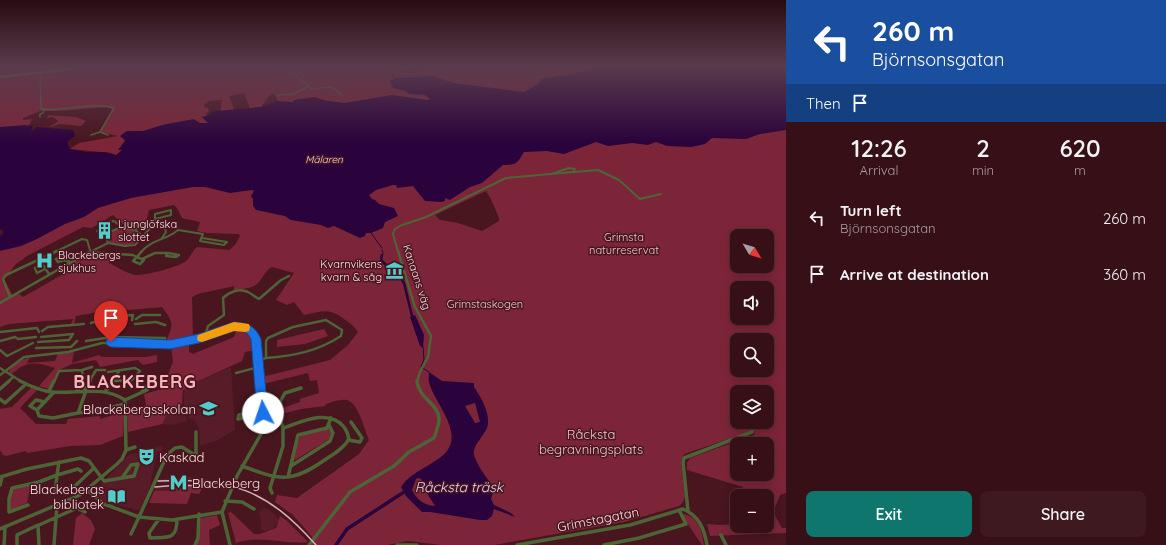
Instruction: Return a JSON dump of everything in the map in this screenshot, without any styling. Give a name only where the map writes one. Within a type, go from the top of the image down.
[{"type":"street","points":[[40,90],[40,106],[41,109],[44,110],[62,111],[87,107],[114,108],[100,132]]},
{"type":"street","points":[[277,95],[293,94],[300,90]]},
{"type":"street","points":[[337,90],[341,95]]},
{"type":"street","points":[[40,117],[40,114],[43,113],[44,110]]},
{"type":"street","points":[[91,135],[100,132],[108,135]]},
{"type":"street","name":"Kanaans väg","points":[[309,545],[350,492],[394,466],[410,452],[434,438],[439,419],[437,412],[417,386],[417,380],[428,355],[431,336],[415,307],[393,234],[395,229],[402,225],[426,217],[506,178],[574,172],[575,169],[569,168],[551,174]]},
{"type":"street","points":[[574,172],[598,170],[618,180],[640,199],[660,194]]},
{"type":"street","points":[[0,303],[90,251],[108,244],[131,247],[138,244],[155,222],[155,219],[155,214],[171,210],[171,215],[155,219]]},
{"type":"street","points":[[111,230],[111,227],[106,225],[107,222],[110,221],[115,221],[123,228]]},
{"type":"street","points":[[155,222],[156,225],[164,225],[166,232],[161,238]]},
{"type":"street","points":[[127,228],[146,223],[150,227]]},
{"type":"street","points":[[136,230],[139,225]]},
{"type":"street","points":[[97,231],[103,234],[111,230],[127,228],[136,230],[143,236]]},
{"type":"street","points":[[168,253],[166,256],[176,257],[180,255],[168,253],[148,255],[142,259],[144,260],[140,264],[133,261],[153,242],[161,238],[169,237],[179,230],[203,234],[200,242],[224,245],[227,242],[202,238]]},
{"type":"street","points":[[106,233],[105,238],[108,244]]},
{"type":"street","points":[[10,297],[3,279],[6,275],[82,239],[87,240],[90,251]]},
{"type":"street","points":[[90,251],[137,257],[142,259]]},
{"type":"street","points":[[64,260],[70,262]]},
{"type":"street","points":[[45,269],[48,274]]},
{"type":"street","points":[[205,337],[208,326],[224,315],[223,298],[225,296],[238,291],[247,292],[259,299],[281,280],[289,276]]},
{"type":"street","points":[[91,323],[107,318],[133,315],[132,320]]},
{"type":"street","points":[[136,319],[142,315],[160,315]]},
{"type":"street","points":[[259,360],[285,357],[322,348],[341,336],[342,330],[326,320],[293,327],[267,340],[266,358]]},
{"type":"street","points":[[135,324],[156,322],[165,325]]},
{"type":"street","points":[[0,332],[23,328],[37,328],[41,332],[48,327],[84,324]]},
{"type":"street","points":[[0,375],[24,357],[68,352],[102,343],[162,344],[188,342],[234,326],[249,329],[254,334],[256,339],[259,360],[258,366],[263,421],[261,434],[242,466],[225,501],[222,512],[230,545]]},
{"type":"street","points":[[38,342],[69,340],[72,334],[41,337]]},
{"type":"street","points":[[0,341],[15,337],[18,339],[36,337]]},
{"type":"street","points":[[86,341],[112,337],[164,338]]},
{"type":"street","points":[[36,348],[71,346],[77,341]]},
{"type":"street","points":[[0,350],[7,356],[33,343]]},
{"type":"street","points":[[236,373],[258,366]]},
{"type":"street","points":[[49,391],[59,371],[82,370],[92,367]]},
{"type":"street","points":[[0,368],[4,372],[26,384],[49,391],[85,391],[115,394],[125,402],[126,412],[126,450],[122,459],[80,495],[0,529]]},
{"type":"street","points":[[78,413],[85,391],[96,370],[119,371],[135,368],[140,371],[138,377],[134,380],[114,381]]},
{"type":"street","points":[[77,391],[83,374],[82,370]]},
{"type":"street","points":[[105,392],[114,381],[119,371]]},
{"type":"street","points":[[0,389],[13,377]]},
{"type":"street","points":[[0,399],[5,402],[8,401],[26,384]]},
{"type":"street","points":[[272,493],[270,488],[283,446],[283,428],[278,407],[281,396],[290,390],[301,388]]},
{"type":"street","points":[[37,410],[54,392]]},
{"type":"street","points":[[46,402],[36,400],[30,406],[37,410],[39,416],[42,418],[69,416],[78,413],[96,411],[125,402],[142,392]]},
{"type":"street","points":[[263,411],[239,415],[238,419],[278,407]]},
{"type":"street","points":[[242,466],[274,477],[299,475],[310,470],[342,448],[349,436],[338,420],[331,418],[314,418],[283,428]]},
{"type":"street","points":[[288,477],[298,435],[327,428],[331,418]]},
{"type":"street","points":[[348,440],[360,442],[362,438],[351,422]]},
{"type":"street","points":[[290,466],[330,441],[333,433],[329,425]]},
{"type":"street","points":[[707,545],[702,525],[688,510],[683,462],[684,458],[752,432],[753,429]]},
{"type":"street","points":[[130,534],[167,455],[171,451],[183,446],[196,456],[196,432]]},
{"type":"street","points":[[126,450],[135,447]]},
{"type":"street","points":[[0,485],[1,477],[59,462],[85,459],[89,461],[104,481],[122,478],[134,476],[138,464],[131,464],[122,478]]},
{"type":"street","points":[[59,462],[55,493],[75,486],[94,468]]},
{"type":"street","points":[[28,505],[9,512],[9,499],[13,487],[39,482],[78,469],[81,471]]},
{"type":"street","points":[[87,490],[94,498],[107,506],[139,517],[177,519],[199,514],[222,512]]},
{"type":"street","points":[[225,501],[242,502],[254,509]]},
{"type":"street","points":[[54,545],[57,504]]},
{"type":"street","points":[[17,545],[17,535],[20,533],[77,508],[85,512]]},
{"type":"street","points":[[604,545],[638,538],[686,524],[679,510]]},
{"type":"street","name":"Grimstagatan","points":[[517,545],[630,526],[679,510],[688,510]]},
{"type":"street","points":[[196,545],[198,538],[199,514]]},
{"type":"street","points":[[159,519],[150,533],[150,538],[174,535],[176,532],[177,519]]},
{"type":"street","points":[[39,525],[39,545]]},
{"type":"street","points":[[4,545],[5,527]]},
{"type":"street","points":[[721,535],[726,545]]},
{"type":"street","points":[[397,545],[417,545]]},
{"type":"shaded area","name":"Blackebergsskolan","points":[[231,367],[235,430],[218,440],[200,446],[199,429],[195,421],[188,417],[184,405],[184,389],[196,382]]},
{"type":"shaded area","points":[[182,404],[187,421],[172,425],[162,424],[148,427],[170,408]]},
{"type":"shaded area","points":[[163,446],[162,451],[157,452],[149,490],[140,510],[105,503],[96,493],[98,487],[130,454],[149,451],[150,447]]},
{"type":"shaded area","points":[[190,477],[230,483],[226,490],[187,487],[167,491],[154,491],[156,486],[200,484],[201,481],[158,483],[159,479]]},
{"type":"shaded area","points":[[264,507],[275,514],[279,521],[272,529],[264,532],[261,529],[261,519],[258,513]]},
{"type":"green space","points":[[0,90],[543,90],[0,186]],"holes":[[[244,93],[250,108],[235,112],[229,96]],[[273,94],[278,101],[277,106],[255,111],[255,107],[261,107],[269,96]],[[222,100],[220,114],[207,116],[206,113],[209,112],[208,108],[204,105],[209,101]],[[108,107],[113,110],[99,132],[118,136],[79,143],[70,149],[111,153],[116,155],[123,150],[119,150],[125,141],[121,137],[131,140],[119,158],[69,152],[7,127],[29,125],[32,119],[23,120],[23,118],[40,111]]]},
{"type":"green space","name":"Grimsta naturreservat","points":[[786,105],[786,493],[780,495],[774,510],[774,489],[744,489],[743,487],[687,470],[687,463],[690,458],[730,444],[730,481],[774,481],[774,437],[748,437],[754,435],[755,430],[730,437],[730,438],[684,454],[681,461],[685,497],[683,502],[679,506],[624,522],[494,545],[441,545],[408,541],[387,545],[310,545],[314,539],[293,515],[275,502],[277,495],[297,498],[359,454],[369,440],[358,411],[351,402],[347,400],[336,401],[326,404],[325,406],[301,409],[281,414],[280,409],[300,402],[300,399],[319,393],[317,380],[310,381],[308,373],[263,384],[262,377],[330,360],[348,345],[358,332],[350,323],[334,313],[325,311],[304,315],[294,302],[287,305],[276,300],[294,273],[272,267],[257,284],[252,287],[234,290],[234,286],[198,294],[192,297],[193,338],[165,343],[170,332],[171,320],[162,307],[107,312],[104,311],[76,316],[74,324],[71,324],[73,319],[9,324],[0,327],[0,240],[92,191],[481,153]],"holes":[[[486,191],[491,199],[499,221],[482,231],[458,223],[440,220],[435,215]],[[174,205],[182,218],[200,222],[197,231],[207,233],[239,234],[240,236],[235,245],[229,250],[197,247],[187,260],[176,266],[161,271],[139,275],[128,273],[109,263],[115,255],[90,253],[89,256],[81,260],[77,259],[64,267],[65,273],[23,297],[18,293],[13,296],[4,279],[16,264],[27,256],[83,227],[92,228],[113,215],[126,227],[146,222],[149,210]]]},
{"type":"green space","points":[[48,115],[76,117],[86,121],[81,126],[60,124],[51,127],[50,126],[58,121],[53,117],[47,118]]},
{"type":"green space","points":[[121,228],[134,231],[142,236],[131,245],[127,246],[109,243],[106,234]]},
{"type":"green space","points":[[237,328],[250,335],[254,342],[255,350],[245,352],[242,361],[196,382],[183,390],[182,404],[170,408],[162,424],[128,432],[127,415],[146,405],[144,394],[162,389],[173,362],[171,346],[189,342],[189,352],[193,354],[234,337]]},
{"type":"green space","points":[[324,329],[328,336],[305,344],[277,347],[277,340]]},
{"type":"green space","points":[[74,352],[72,363],[99,355],[102,357],[145,357],[157,355],[157,362],[143,365],[138,360],[100,367],[96,360],[72,364],[59,370],[49,389],[39,386],[55,368],[43,364],[27,364],[17,369],[12,374],[9,373],[14,365],[30,357],[27,363],[55,361],[58,354]]},
{"type":"green space","points":[[32,387],[37,390],[20,408],[36,424],[66,424],[68,419],[100,416],[100,419],[124,412],[123,436],[100,445],[70,446],[27,453],[26,451],[6,456],[3,455],[0,450],[0,409],[12,407]]},
{"type":"green space","points":[[330,428],[332,433],[331,438],[292,462],[300,436]]},
{"type":"green space","points":[[31,483],[27,503],[11,510],[10,498],[13,489]]},
{"type":"green space","points":[[187,487],[203,487],[199,494],[191,493],[187,504],[149,503],[154,491],[167,491]]},
{"type":"green space","points":[[231,512],[254,534],[260,534],[276,528],[280,516],[308,542],[299,543],[254,539],[236,543],[228,513]]},
{"type":"green space","points":[[82,513],[91,520],[95,529],[89,545],[73,545],[76,518]]},
{"type":"green space","points":[[681,514],[691,517],[698,524],[704,545],[702,545]]},
{"type":"green space","name":"Grimsta naturreservat","points":[[774,514],[782,528],[786,528],[786,533],[710,536],[707,524],[730,524],[730,533],[774,533]]},
{"type":"green space","points":[[217,515],[220,525],[209,530],[210,545],[197,545],[201,518]]},
{"type":"water","name":"Mälaren","points":[[403,90],[512,90],[524,92],[527,90],[786,90],[786,130],[760,134],[746,139],[712,138],[705,144],[691,147],[667,146],[656,142],[648,145],[632,143],[608,146],[596,142],[564,154],[547,151],[524,152],[516,163],[512,165],[503,165],[482,183],[470,187],[450,200],[445,198],[445,201],[442,202],[425,201],[413,186],[397,188],[396,185],[393,185],[376,190],[369,195],[379,204],[394,208],[398,216],[385,222],[383,228],[371,233],[366,233],[365,236],[360,238],[334,226],[328,228],[321,225],[291,220],[285,216],[256,210],[253,206],[253,199],[251,196],[254,191],[252,190],[230,193],[205,187],[193,187],[131,198],[98,208],[84,217],[65,224],[37,239],[21,246],[0,251],[0,236],[3,234],[3,231],[0,229],[0,127],[26,125],[26,127],[33,125],[31,131],[36,127],[73,130],[75,136],[67,142],[70,149],[86,152],[105,152],[116,155],[122,150],[118,150],[125,141],[120,136],[127,131],[143,131],[162,125],[194,119],[200,123],[208,123],[202,117],[212,114],[211,112],[261,107],[278,101],[293,102],[294,100],[315,97],[323,100],[344,103],[392,95],[428,100],[430,99],[425,95],[409,94]]},
{"type":"water","points":[[415,315],[424,335],[423,348],[420,346],[410,317]]},
{"type":"water","name":"Råcksta träsk","points":[[429,372],[442,381],[474,383],[474,387],[485,407],[488,419],[486,430],[474,451],[475,459],[493,485],[490,489],[493,492],[491,499],[494,505],[511,513],[515,517],[494,509],[492,516],[487,520],[422,512],[406,496],[401,487],[406,481],[411,476],[442,456],[447,451],[451,443],[452,434],[446,416],[432,390],[429,381]],"holes":[[[475,403],[480,422],[475,423],[465,406]],[[416,479],[421,479],[425,490],[435,506],[424,503],[414,494],[412,490]]]},
{"type":"waterway","points":[[371,233],[382,248]]},
{"type":"waterway","points":[[382,255],[381,260],[391,270]]},
{"type":"waterway","points":[[396,271],[404,283],[412,316]]},
{"type":"waterway","points":[[423,347],[424,359],[421,367],[429,372]]},
{"type":"waterway","points":[[336,545],[347,529],[404,492]]},
{"type":"railway","points":[[158,481],[207,482],[227,485],[246,491],[264,499],[281,511],[316,545]]},
{"type":"railway","points":[[155,487],[179,485],[217,487]]},
{"type":"slow traffic","points":[[202,338],[234,326],[245,327]]},
{"type":"place","name":"Ljunglöfska slottet","points":[[105,230]]},
{"type":"place","name":"Blackebergs sjukhus","points":[[45,261]]},
{"type":"place","name":"Kvarnvikens kvarn & såg","points":[[395,270]]},
{"type":"place","name":"Blackebergsskolan","points":[[209,409]]},
{"type":"place","name":"Kaskad","points":[[146,457]]},
{"type":"place","name":"Blackeberg","points":[[179,483]]},
{"type":"place","name":"Blackebergs bibliotek","points":[[117,496]]},
{"type":"district","name":"BLACKEBERG","points":[[135,382]]},
{"type":"route","points":[[111,342],[170,344],[199,339],[234,326],[249,329],[252,331],[256,339],[263,413]]},
{"type":"park label","name":"Grimstaskogen","points":[[485,304]]},
{"type":"park label","name":"Råcksta begravningsplats","points":[[591,442]]}]
